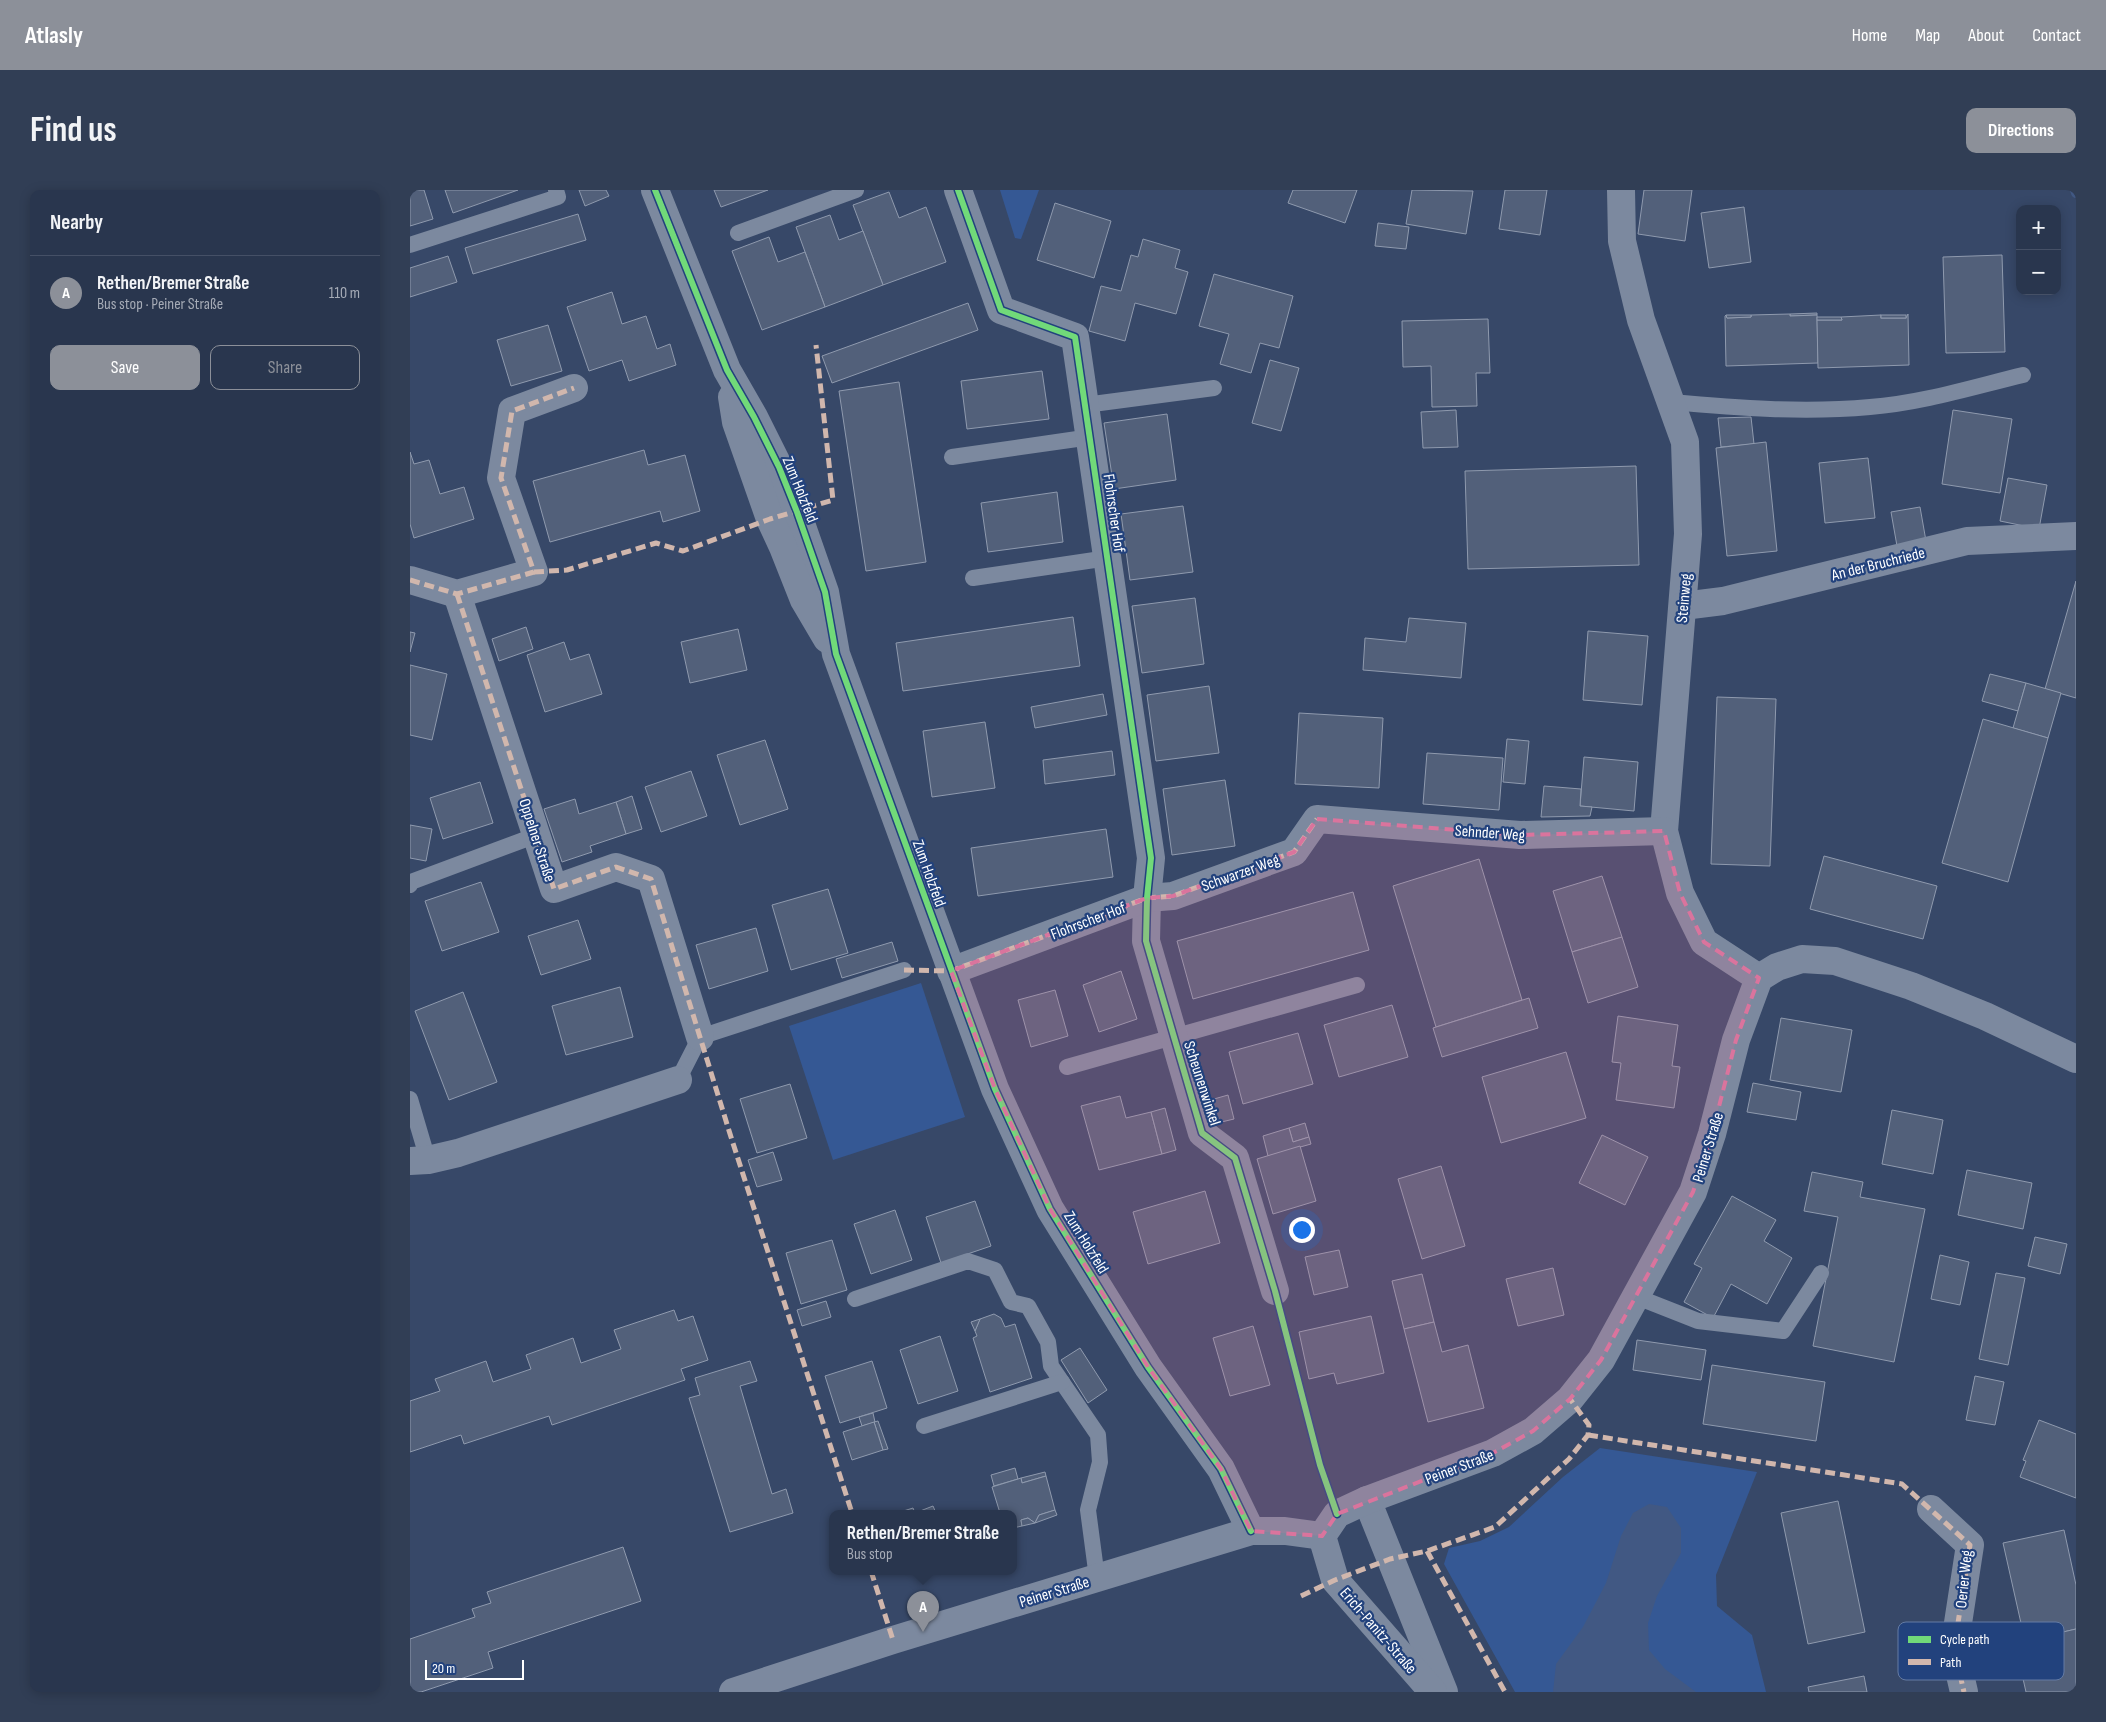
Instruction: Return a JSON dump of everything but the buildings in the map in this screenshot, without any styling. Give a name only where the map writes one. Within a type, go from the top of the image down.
[{"type":"street","name":"Zum Holzfeld","points":[[655,190],[727,370],[779,467],[797,512],[825,592],[836,654],[995,1089],[1050,1208],[1148,1367],[1221,1469],[1251,1531]]},
{"type":"street","name":"Flohrscher Hof","points":[[951,972],[1147,898],[1151,858],[1075,337],[1001,310],[958,190]]},
{"type":"street","name":"Steinweg","points":[[1621,190],[1622,241],[1641,320],[1686,442],[1688,534],[1664,831],[1680,893],[1704,942],[1759,978]]},
{"type":"street","points":[[410,580],[457,594],[534,572],[502,478],[512,411],[574,388]]},
{"type":"street","name":"An der Bruchriede","points":[[1683,606],[1723,601],[1967,541],[2076,536]]},
{"type":"street","name":"Oppelner Straße","points":[[457,594],[554,889],[616,867],[651,879],[700,1037]]},
{"type":"street","name":"Schwarzer Weg","points":[[1147,898],[1173,896],[1294,852],[1317,818]]},
{"type":"street","name":"Sehnder Weg","points":[[1317,818],[1520,836],[1664,831]]},
{"type":"street","name":"Scheunenwinkel","points":[[1147,898],[1146,941],[1202,1133],[1235,1158],[1274,1291]]},
{"type":"street","points":[[1759,978],[1777,967],[1802,959],[1835,961],[1911,986],[1985,1016],[2076,1059]]},
{"type":"street","name":"Peiner Straße","points":[[733,1692],[893,1640],[1251,1531],[1285,1531],[1322,1536],[1337,1514],[1367,1500],[1493,1454],[1533,1431],[1570,1399],[1601,1360],[1637,1297],[1692,1192],[1712,1134],[1736,1040],[1759,978]]},
{"type":"street","points":[[419,1161],[458,1152],[678,1080]]},
{"type":"street","name":"Erich-Panitz-Straße","points":[[1367,1500],[1444,1692]]},
{"type":"street","name":"Oerier Weg","points":[[1931,1510],[1970,1545],[1958,1622]]},
{"type":"street","name":"Erich-Panitz-Straße","points":[[1322,1536],[1336,1580],[1433,1692]]},
{"type":"lane","points":[[410,245],[558,197],[556,190]]},
{"type":"lane","points":[[738,233],[856,190]]},
{"type":"lane","points":[[1671,402],[1737,408],[1870,407],[1920,400],[2023,375]]},
{"type":"lane","points":[[1085,405],[1214,388]]},
{"type":"lane","points":[[952,457],[1091,437]]},
{"type":"lane","points":[[973,578],[1108,558]]},
{"type":"lane","points":[[410,886],[411,882],[537,835]]},
{"type":"lane","points":[[678,1080],[700,1037],[904,970]]},
{"type":"lane","points":[[1067,1068],[1356,984]]},
{"type":"lane","points":[[410,1099],[419,1161]]},
{"type":"lane","points":[[854,1298],[968,1261],[994,1270],[1011,1302],[1028,1306],[1048,1342],[1050,1366],[1098,1435],[1100,1462],[1088,1510],[1097,1578]]},
{"type":"lane","points":[[1637,1297],[1698,1320],[1783,1331],[1821,1273]]},
{"type":"lane","points":[[924,1426],[1062,1382]]},
{"type":"highlighted area","points":[[1317,819],[1520,835],[1664,831],[1680,893],[1704,942],[1759,978],[1736,1040],[1712,1134],[1693,1192],[1601,1360],[1570,1399],[1533,1431],[1493,1453],[1337,1514],[1322,1536],[1251,1531],[1221,1469],[1148,1367],[1050,1209],[995,1089],[951,971],[1147,898],[1173,896],[1294,852]]},
{"type":"shaded area","points":[[1000,190],[1039,190],[1021,239],[1015,238]]},
{"type":"shaded area","points":[[921,983],[965,1117],[833,1160],[789,1026]]},
{"type":"shaded area","points":[[1600,1448],[1757,1472],[1716,1575],[1717,1606],[1752,1635],[1766,1692],[1515,1692],[1444,1564],[1449,1548],[1480,1541],[1509,1527],[1563,1477]]},
{"type":"shaded area","points":[[1649,1504],[1667,1507],[1681,1528],[1681,1553],[1657,1596],[1648,1623],[1649,1650],[1665,1669],[1696,1692],[1553,1692],[1556,1664],[1583,1627],[1606,1583],[1621,1536],[1633,1513]]},
{"type":"marked path","points":[[534,572],[567,570],[656,543],[683,551],[770,519],[833,500],[816,345]]},
{"type":"marked path","points":[[410,580],[457,594],[534,572],[501,478],[512,411],[574,388]]},
{"type":"marked path","points":[[457,594],[554,889],[616,867],[651,879],[731,1137],[851,1510]]},
{"type":"marked path","points":[[904,970],[951,971],[1147,898],[1173,896],[1294,852],[1317,819]]},
{"type":"marked path","points":[[1301,1596],[1335,1580],[1390,1559],[1427,1551],[1495,1527],[1569,1459],[1588,1435],[1589,1425],[1570,1399]]},
{"type":"marked path","points":[[1588,1435],[1902,1484],[1970,1545],[1958,1622]]},
{"type":"marked path","points":[[1427,1551],[1505,1692]]},
{"type":"marked path","points":[[872,1575],[893,1640]]},
{"type":"marked path","points":[[1961,1680],[1964,1692]]},
{"type":"cycle path","points":[[655,190],[727,370],[754,417],[779,467],[797,512],[825,592],[836,654],[995,1089],[1050,1209],[1148,1367],[1221,1469],[1251,1531]]},
{"type":"cycle path","points":[[958,190],[1001,310],[1075,337],[1151,858],[1147,898],[1146,941],[1202,1133],[1235,1158],[1275,1291],[1320,1465],[1337,1514]]},
{"type":"place","name":"Rethen/Bremer Straße","points":[[923,1632]]}]
